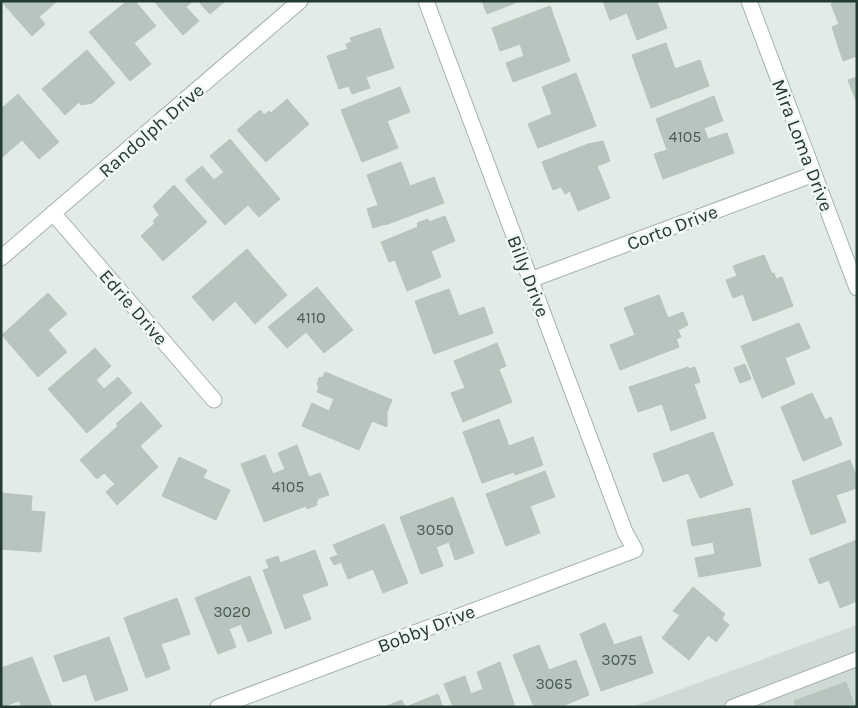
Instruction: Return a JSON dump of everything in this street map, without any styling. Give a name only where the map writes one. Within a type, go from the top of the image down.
[{"type":"street","name":"Randolph Drive","points":[[1,258],[300,1]]},
{"type":"street","name":"Billy Drive","points":[[426,1],[530,280],[626,532],[635,550]]},
{"type":"street","name":"Mira Loma Drive","points":[[748,1],[857,288]]},
{"type":"street","name":"Corto Drive","points":[[530,280],[814,174]]},
{"type":"street","name":"Edrie Drive","points":[[53,214],[214,400]]},
{"type":"street","name":"Bobby Drive","points":[[218,707],[635,550]]},
{"type":"lane","points":[[732,707],[758,702],[857,659]]},
{"type":"shaded area","points":[[857,625],[857,707],[632,707]]},
{"type":"building","points":[[1,1],[57,1],[39,17],[45,24],[32,36]]},
{"type":"building","points":[[127,1],[135,1],[156,26],[134,43],[151,64],[130,81],[89,32]]},
{"type":"building","points":[[154,1],[193,1],[186,7],[199,21],[183,35]]},
{"type":"building","points":[[198,1],[225,1],[210,14]]},
{"type":"building","points":[[482,1],[520,1],[487,14]]},
{"type":"building","points":[[603,1],[659,1],[657,2],[667,28],[637,40],[627,13],[610,20]]},
{"type":"building","points":[[837,1],[857,1],[857,56],[843,61],[832,27],[839,24],[831,4]]},
{"type":"building","points":[[550,6],[570,61],[513,82],[506,63],[524,56],[520,44],[500,51],[492,28]]},
{"type":"building","points":[[380,28],[394,68],[366,77],[370,88],[352,94],[349,86],[339,89],[327,56],[348,49],[346,44],[352,42],[350,38]]},
{"type":"building","points":[[666,43],[675,69],[700,60],[709,86],[651,108],[632,55]]},
{"type":"building","points":[[87,50],[115,83],[92,103],[81,105],[79,102],[65,115],[42,89]]},
{"type":"building","points":[[576,73],[596,126],[538,148],[528,124],[552,114],[542,87]]},
{"type":"building","points":[[857,77],[857,103],[848,80]]},
{"type":"building","points":[[400,87],[410,112],[387,121],[398,148],[362,162],[341,110]]},
{"type":"building","points":[[18,94],[59,142],[39,159],[22,140],[1,158],[1,109]]},
{"type":"building","points":[[714,96],[723,121],[704,128],[708,139],[727,133],[734,153],[663,179],[654,154],[667,150],[656,119]]},
{"type":"building","points":[[287,99],[309,124],[266,162],[237,130],[260,110],[264,115],[269,111],[271,113]]},
{"type":"building","points":[[230,139],[280,199],[259,217],[248,205],[225,225],[185,180],[202,166],[214,180],[224,172],[210,156]]},
{"type":"building","points":[[603,141],[610,161],[597,166],[610,198],[578,211],[570,191],[565,194],[561,187],[553,190],[542,162],[588,144]]},
{"type":"building","points":[[401,162],[410,186],[434,177],[444,203],[373,228],[367,209],[378,205],[367,175]]},
{"type":"building","points":[[174,185],[207,222],[163,261],[141,236],[155,223],[153,221],[159,215],[153,206]]},
{"type":"building","points":[[445,216],[455,241],[431,251],[441,277],[407,291],[395,260],[389,262],[381,242],[418,227],[417,223],[428,219],[429,222]]},
{"type":"building","points":[[247,249],[287,295],[255,324],[235,301],[213,321],[192,297]]},
{"type":"building","points":[[764,255],[776,279],[782,277],[793,306],[753,321],[743,294],[733,298],[726,280],[737,276],[733,266]]},
{"type":"building","points":[[317,287],[353,330],[324,353],[306,332],[287,348],[268,327]]},
{"type":"building","points":[[449,289],[459,316],[484,307],[493,333],[434,354],[415,301]]},
{"type":"building","points":[[48,293],[67,314],[48,330],[67,352],[38,377],[2,335]]},
{"type":"building","points":[[659,295],[668,318],[683,312],[688,325],[678,330],[681,337],[676,339],[679,347],[620,370],[610,345],[635,335],[624,308]]},
{"type":"building","points":[[799,323],[810,348],[785,358],[795,384],[762,398],[741,346]]},
{"type":"building","points":[[497,343],[506,366],[499,369],[512,402],[463,422],[451,393],[465,388],[454,361]]},
{"type":"building","points":[[95,348],[111,366],[96,380],[104,389],[118,377],[132,393],[87,433],[48,389]]},
{"type":"building","points":[[745,364],[751,379],[740,383],[734,368]]},
{"type":"building","points":[[688,367],[689,369],[695,367],[700,382],[694,384],[706,418],[671,431],[662,404],[638,412],[629,387]]},
{"type":"building","points":[[325,372],[392,400],[387,412],[387,427],[372,421],[359,450],[302,426],[312,403],[329,411],[334,399],[317,392],[319,378],[323,377]]},
{"type":"building","points":[[812,393],[825,420],[831,417],[842,445],[803,461],[781,407]]},
{"type":"building","points":[[141,402],[162,426],[140,446],[158,467],[117,505],[106,492],[115,484],[104,473],[97,479],[80,460],[118,426],[116,424]]},
{"type":"building","points":[[499,419],[509,446],[533,437],[543,465],[515,475],[514,472],[482,483],[463,432]]},
{"type":"building","points":[[713,432],[733,485],[700,498],[688,473],[663,482],[653,454]]},
{"type":"building","points":[[297,445],[309,477],[320,473],[329,495],[317,499],[317,505],[307,509],[306,506],[264,522],[241,464],[265,455],[273,474],[285,469],[278,453]]},
{"type":"building","points":[[179,457],[207,470],[203,478],[230,490],[216,520],[162,496]]},
{"type":"building","points":[[850,460],[857,478],[857,488],[836,495],[846,522],[811,535],[792,481]]},
{"type":"building","points":[[545,471],[555,497],[530,506],[540,533],[506,546],[486,494]]},
{"type":"building","points":[[1,493],[32,496],[31,511],[45,512],[41,552],[1,549]]},
{"type":"building","points":[[453,497],[474,553],[455,560],[449,542],[436,547],[443,566],[421,574],[400,517]]},
{"type":"building","points":[[750,508],[761,566],[699,577],[695,558],[715,554],[713,542],[692,546],[687,520]]},
{"type":"building","points":[[384,524],[408,583],[383,593],[373,569],[348,579],[341,562],[334,565],[330,558],[338,555],[333,545]]},
{"type":"building","points":[[857,540],[857,601],[840,608],[829,580],[819,584],[809,559]]},
{"type":"building","points":[[315,550],[328,585],[302,595],[311,619],[285,629],[263,570],[269,568],[266,560],[278,556],[280,563]]},
{"type":"building","points":[[250,576],[272,633],[248,642],[241,624],[229,629],[236,647],[218,654],[195,598]]},
{"type":"building","points":[[693,587],[725,614],[722,619],[729,625],[716,642],[708,635],[689,660],[662,638],[680,615],[673,611]]},
{"type":"building","points":[[177,598],[190,634],[161,644],[170,669],[146,678],[124,618]]},
{"type":"building","points":[[605,623],[614,645],[641,636],[653,673],[601,691],[580,634]]},
{"type":"building","points":[[109,637],[128,690],[95,701],[86,674],[63,682],[54,656]]},
{"type":"building","points":[[539,645],[549,670],[576,660],[589,695],[560,707],[534,707],[513,655]]},
{"type":"building","points":[[32,657],[52,707],[22,707],[19,701],[1,707],[1,668]]},
{"type":"building","points":[[500,662],[515,707],[453,707],[444,684],[465,676],[471,694],[483,689],[477,672]]},
{"type":"building","points":[[846,682],[854,705],[857,705],[857,707],[796,707],[794,701]]},
{"type":"building","points":[[438,694],[443,707],[406,707]]},
{"type":"building","points":[[402,700],[405,707],[384,707]]}]
